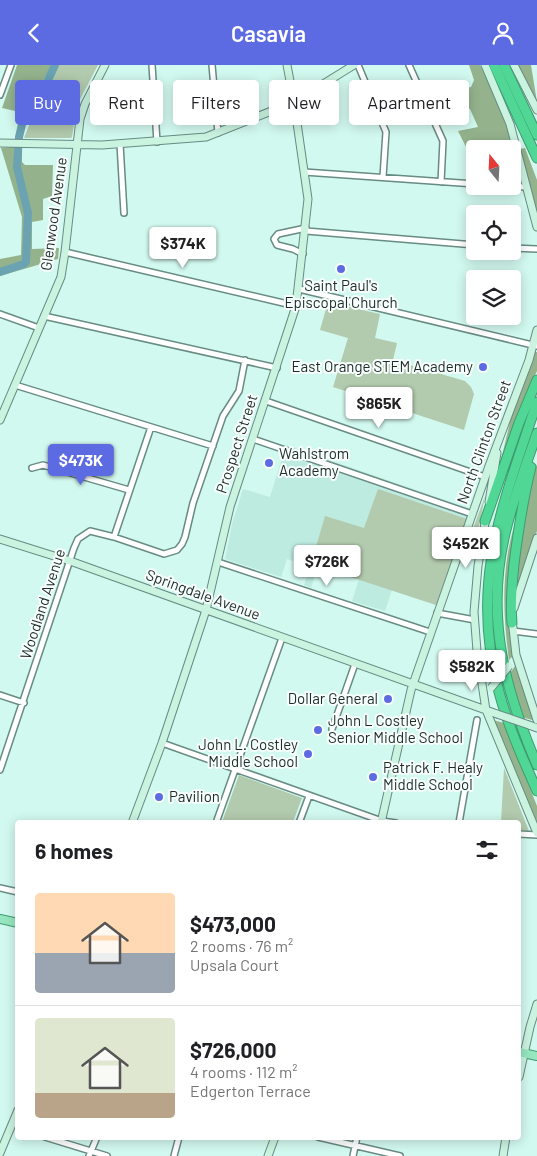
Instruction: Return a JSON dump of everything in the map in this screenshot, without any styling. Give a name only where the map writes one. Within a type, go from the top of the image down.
[{"type":"highway","points":[[503,69],[537,159]]},
{"type":"highway","points":[[510,87],[537,135]]},
{"type":"highway","points":[[485,521],[519,423],[537,380]]},
{"type":"highway","points":[[537,402],[498,523],[490,561],[487,600],[488,639],[499,692],[511,729],[537,791]]},
{"type":"highway","points":[[537,433],[511,511],[504,540],[499,569],[497,607],[500,652],[506,681],[537,765]]},
{"type":"highway","points":[[512,627],[511,603],[516,548],[524,498],[537,441]]},
{"type":"main road","points":[[0,919],[15,922]]},
{"type":"main road","points":[[521,1052],[537,1056]]},
{"type":"street","points":[[0,95],[11,65]]},
{"type":"street","name":"Glenwood Avenue","points":[[0,420],[60,277],[65,252],[82,111],[105,65]]},
{"type":"street","points":[[152,65],[157,141]]},
{"type":"street","points":[[212,65],[218,133]]},
{"type":"street","name":"Prospect Street","points":[[287,65],[290,80]]},
{"type":"street","points":[[330,80],[354,65]]},
{"type":"street","points":[[358,65],[386,132],[383,177]]},
{"type":"street","points":[[409,65],[443,141],[441,182]]},
{"type":"street","points":[[485,65],[503,69],[510,87],[510,123],[537,227]]},
{"type":"street","points":[[510,87],[537,110]]},
{"type":"street","points":[[0,143],[120,144],[198,139],[269,112]]},
{"type":"street","name":"Prospect Street","points":[[133,820],[162,743],[206,610],[230,507],[296,306],[308,199],[297,125]]},
{"type":"street","points":[[120,144],[124,213]]},
{"type":"street","points":[[304,172],[466,184]]},
{"type":"street","points":[[521,187],[527,187]]},
{"type":"street","points":[[303,254],[293,249],[280,247],[274,239],[278,234],[306,229],[466,244]]},
{"type":"street","points":[[521,248],[537,249]]},
{"type":"street","points":[[65,252],[296,306]]},
{"type":"street","points":[[298,289],[535,346]]},
{"type":"street","points":[[0,313],[39,328]]},
{"type":"street","points":[[44,316],[276,368]]},
{"type":"street","name":"North Clinton Street","points":[[382,820],[413,685],[472,514],[535,346],[537,330]]},
{"type":"street","name":"Woodland Avenue","points":[[0,771],[78,539],[84,533],[90,531],[164,554],[177,550],[185,537],[193,503],[223,416],[238,391],[245,360]]},
{"type":"street","points":[[15,385],[212,446]]},
{"type":"street","points":[[266,401],[486,477]]},
{"type":"street","points":[[114,537],[152,427]]},
{"type":"street","points":[[501,438],[478,566],[475,620],[476,644],[486,710],[490,723],[537,834],[521,835]]},
{"type":"street","points":[[253,439],[472,514]]},
{"type":"street","points":[[32,468],[43,465],[129,490]]},
{"type":"street","points":[[537,538],[516,600],[512,627],[516,655],[537,720]]},
{"type":"street","name":"Springdale Avenue","points":[[0,539],[70,561],[537,728]]},
{"type":"street","points":[[218,562],[430,632]]},
{"type":"street","points":[[437,613],[475,620]]},
{"type":"street","points":[[512,627],[537,634]]},
{"type":"street","points":[[217,820],[282,638]]},
{"type":"street","points":[[481,679],[485,688],[491,688],[509,667],[516,655]]},
{"type":"street","points":[[332,729],[355,664]]},
{"type":"street","points":[[0,695],[24,703]]},
{"type":"street","points":[[460,820],[477,720]]},
{"type":"street","points":[[162,743],[377,820]]},
{"type":"street","points":[[301,820],[309,795]]},
{"type":"street","points":[[0,888],[15,891]]},
{"type":"street","points":[[521,1052],[537,1005]]},
{"type":"street","points":[[0,1153],[14,1128]]},
{"type":"street","points":[[53,1140],[90,1154],[107,1156]]},
{"type":"street","points":[[90,1154],[96,1140]]},
{"type":"street","points":[[174,1156],[178,1140]]},
{"type":"street","points":[[268,1156],[274,1140]]},
{"type":"street","points":[[330,1140],[400,1156]]},
{"type":"street","points":[[353,1156],[356,1140]]},
{"type":"street","points":[[503,1156],[506,1140]]},
{"type":"shaded area","points":[[17,65],[52,65],[43,80],[15,80],[15,111],[2,108]]},
{"type":"shaded area","points":[[54,65],[98,65],[80,99],[80,80],[48,80]]},
{"type":"shaded area","points":[[469,65],[480,65],[497,101],[511,140],[466,140],[466,147],[458,131],[478,127],[469,109],[469,87],[474,80]]},
{"type":"shaded area","points":[[518,65],[531,65],[537,102],[527,85]]},
{"type":"shaded area","points":[[29,125],[74,125],[71,138],[24,138]]},
{"type":"shaded area","points":[[1,148],[22,148],[22,162],[25,165],[53,165],[52,196],[43,199],[43,220],[32,222],[32,249],[59,248],[58,259],[0,276],[0,259],[21,255],[22,217]]},
{"type":"shaded area","points":[[525,148],[537,180],[537,216],[521,153],[521,149]]},
{"type":"shaded area","points":[[328,302],[380,314],[375,338],[397,343],[393,360],[465,381],[471,387],[474,394],[464,430],[333,387],[348,338],[320,330]]},
{"type":"shaded area","points":[[534,352],[537,352],[537,371],[518,413],[495,485],[511,418]]},
{"type":"shaded area","points":[[286,445],[471,509],[436,605],[392,590],[385,611],[352,601],[359,579],[318,566],[311,588],[304,585],[310,566],[287,559],[281,577],[225,559],[232,524],[243,489],[270,497]]},
{"type":"shaded area","points":[[537,464],[537,531],[519,582],[515,582],[529,490]]},
{"type":"shaded area","points":[[378,489],[467,519],[436,605],[311,564],[325,516],[364,528]]},
{"type":"shaded area","points":[[485,496],[475,548],[467,545]]},
{"type":"shaded area","points":[[521,500],[509,626],[513,656],[509,660],[505,619],[505,579],[509,546]]},
{"type":"shaded area","points":[[515,666],[533,716],[532,720],[522,717],[510,673]]},
{"type":"shaded area","points":[[493,720],[504,723],[537,806],[537,826]]},
{"type":"shaded area","points":[[504,768],[529,831],[521,830],[521,820],[501,820]]},
{"type":"shaded area","points":[[239,775],[302,798],[294,820],[223,820]]},
{"type":"waterway","points":[[0,272],[26,262],[28,213],[17,167],[19,137],[24,116],[48,80],[55,65]]},
{"type":"place","name":"Saint Paul's Episcopal Church","points":[[341,269]]},
{"type":"place","name":"East Orange STEM Academy","points":[[483,367]]},
{"type":"place","name":"Wahlstrom Academy","points":[[269,463]]},
{"type":"place","name":"Dollar General","points":[[388,699]]},
{"type":"place","name":"John L Costley Senior Middle School","points":[[318,730]]},
{"type":"place","name":"John L. Costley Middle School","points":[[308,754]]},
{"type":"place","name":"Patrick F. Healy Middle School","points":[[373,777]]},
{"type":"place","name":"Pavilion","points":[[159,797]]}]
